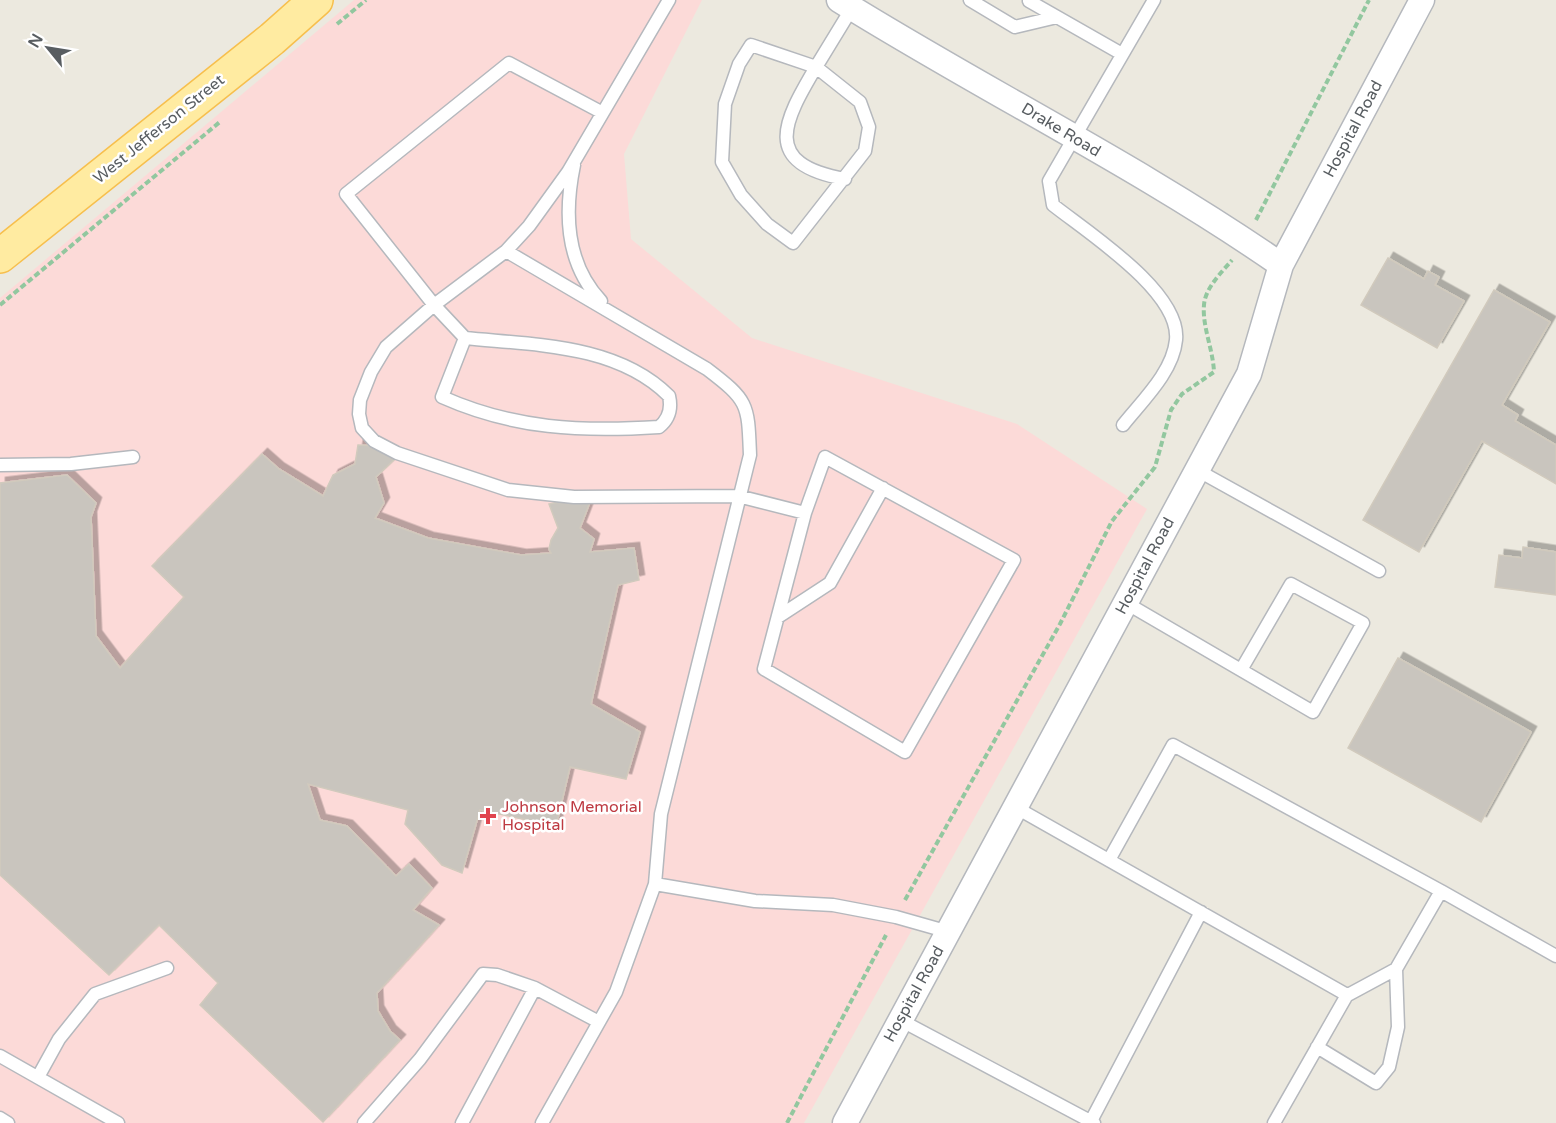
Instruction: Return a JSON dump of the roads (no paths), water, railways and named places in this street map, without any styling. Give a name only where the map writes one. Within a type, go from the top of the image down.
[{"type":"main road","name":"West Jefferson Street","points":[[0,256],[272,39],[316,0]]},
{"type":"street","name":"Hospital Road","points":[[844,1123],[1249,374],[1281,265],[1422,0]]},
{"type":"street","name":"Drake Road","points":[[845,4],[1074,137],[1246,241],[1281,265]]},
{"type":"lane","points":[[669,0],[576,157],[529,226],[506,251],[434,305],[386,347],[371,372],[360,400],[359,414],[362,428],[374,441],[397,453],[508,490],[574,497],[738,496],[804,513]]},
{"type":"lane","points":[[970,0],[1015,27],[1057,17]]},
{"type":"lane","points":[[1123,425],[1162,378],[1176,339],[1168,305],[1134,268],[1053,205],[1048,181],[1154,0]]},
{"type":"lane","points":[[1029,1],[1122,54]]},
{"type":"lane","points":[[844,178],[806,168],[791,154],[785,134],[792,108],[816,67],[845,4]]},
{"type":"lane","points":[[751,45],[816,67],[860,102],[869,127],[865,152],[793,243],[767,224],[754,210],[741,195],[722,162],[725,104],[739,64],[751,45]]},
{"type":"lane","points":[[465,338],[442,397],[473,411],[526,424],[572,430],[659,427],[665,422],[670,413],[669,396],[657,384],[600,355],[465,338],[434,305],[346,194],[509,63],[601,112]]},
{"type":"lane","points":[[576,157],[567,206],[571,238],[579,267],[592,291],[608,309]]},
{"type":"lane","points":[[506,251],[707,369],[734,390],[748,412],[750,455],[661,814],[655,884],[616,992],[542,1123]]},
{"type":"lane","points":[[0,465],[71,464],[133,457]]},
{"type":"lane","points":[[825,457],[1014,560],[905,752],[764,669],[804,513],[825,457]]},
{"type":"lane","points":[[1197,470],[1379,571]]},
{"type":"lane","points":[[778,617],[830,583],[883,488]]},
{"type":"lane","points":[[1126,603],[1313,712],[1363,623],[1291,584],[1241,670]]},
{"type":"lane","points":[[1109,860],[1173,745],[1556,956]]},
{"type":"lane","points":[[1015,807],[1346,996]]},
{"type":"lane","points":[[655,884],[755,901],[833,905],[896,917],[949,932]]},
{"type":"lane","points":[[1274,1123],[1346,996],[1396,969],[1441,891]]},
{"type":"lane","points":[[900,1020],[1093,1122],[1201,912]]},
{"type":"lane","points":[[38,1077],[59,1039],[94,994],[167,968]]},
{"type":"lane","points":[[1317,1047],[1376,1083],[1389,1067],[1398,1027],[1396,969]]},
{"type":"lane","points":[[364,1123],[420,1059],[483,974],[497,975],[535,988],[598,1022]]},
{"type":"lane","points":[[462,1123],[535,988]]},
{"type":"lane","points":[[0,1056],[118,1123]]},
{"type":"lane","points":[[0,1119],[8,1123]]},
{"type":"place","name":"Johnson Memorial Hospital","points":[[488,816]]}]
